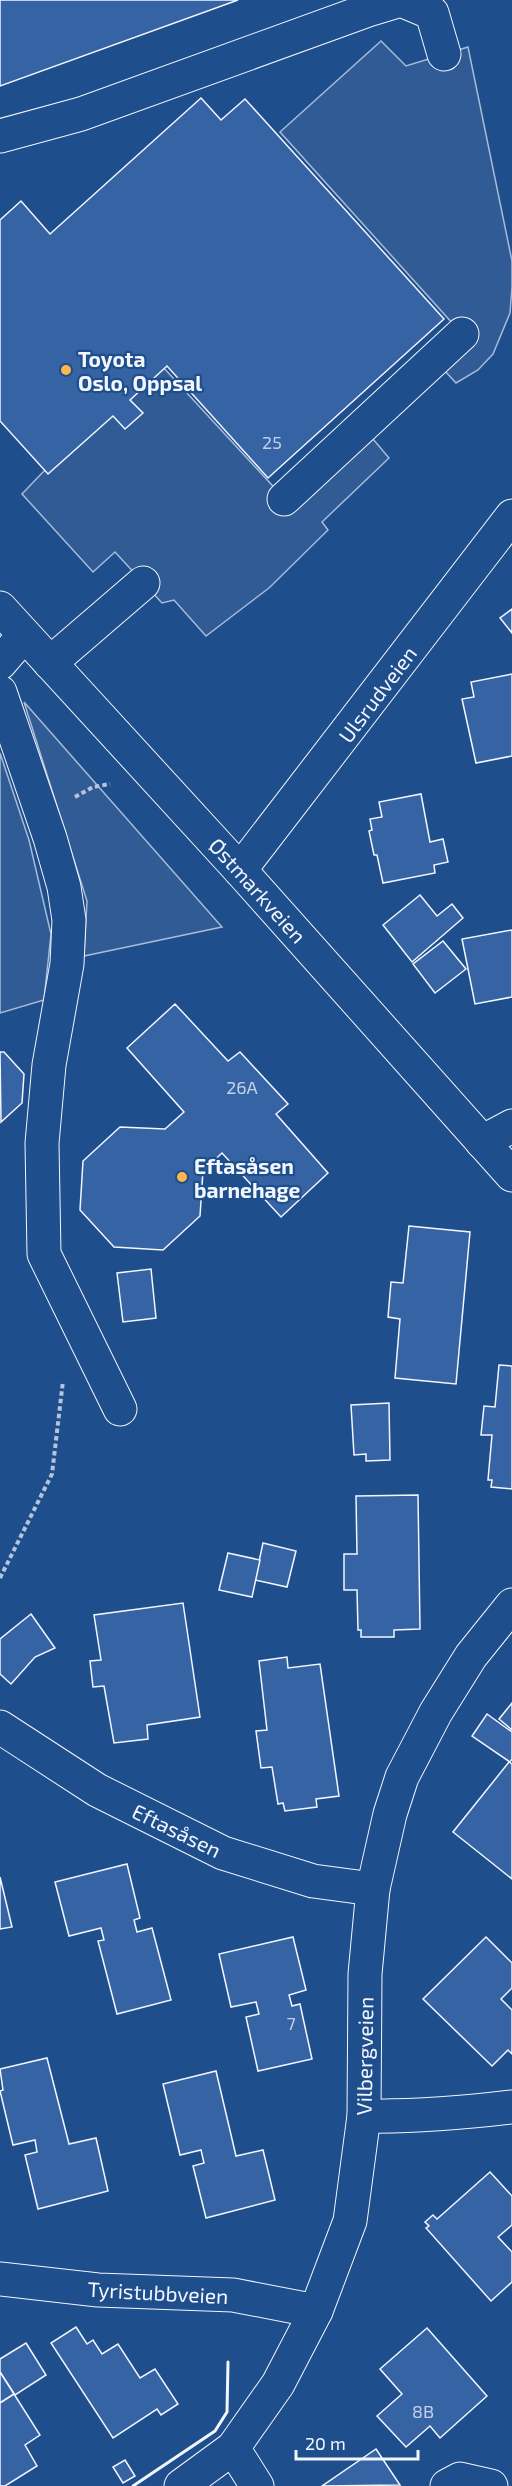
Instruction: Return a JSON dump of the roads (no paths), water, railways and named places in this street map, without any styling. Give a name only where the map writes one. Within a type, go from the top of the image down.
[{"type":"street","points":[[0,136],[81,114],[401,0],[419,3],[432,13],[444,54]]},
{"type":"street","points":[[284,499],[462,334]]},
{"type":"street","name":"Ulsrudveien","points":[[240,870],[512,516]]},
{"type":"street","points":[[50,663],[143,583]]},
{"type":"street","name":"Østmarkveien","points":[[0,608],[240,870],[512,1175]]},
{"type":"street","points":[[0,663],[24,635]]},
{"type":"street","points":[[0,692],[50,838],[64,887],[69,920],[67,964],[49,1065],[42,1143],[44,1254],[120,1409]]},
{"type":"street","points":[[482,1142],[512,1126]]},
{"type":"street","name":"Vilbergveien","points":[[181,2486],[233,2448],[278,2384],[316,2311],[350,2221],[364,2116],[365,1974],[373,1889],[390,1814],[402,1777],[436,1712],[471,1656],[512,1605]]},
{"type":"street","name":"Eftasåsen","points":[[0,1727],[97,1790],[223,1853],[313,1881],[373,1889]]},
{"type":"street","points":[[364,2116],[444,2115],[512,2107]]},
{"type":"street","name":"Tyristubbveien","points":[[0,2279],[98,2290],[233,2295],[316,2311]]},
{"type":"street","points":[[233,2448],[257,2486]]},
{"type":"street","points":[[447,2486],[460,2479],[491,2486]]},
{"type":"place","name":"Toyota Oslo, Oppsal","points":[[66,370]]},
{"type":"place","name":"Eftasåsen barnehage","points":[[182,1177]]}]
